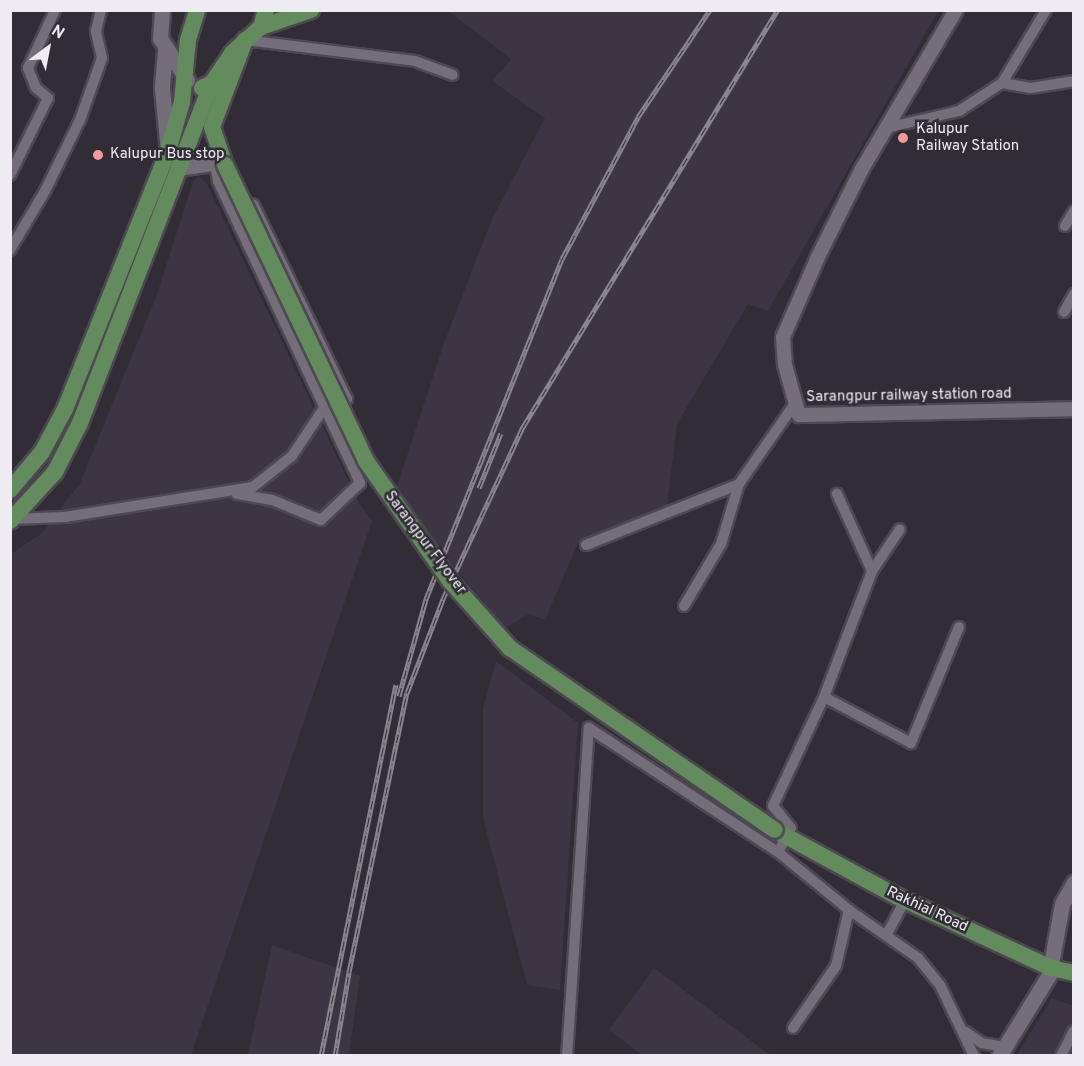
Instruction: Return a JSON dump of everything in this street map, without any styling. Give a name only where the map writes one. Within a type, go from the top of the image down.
[{"type":"main road","points":[[162,10],[160,38],[165,51],[186,80],[197,88],[212,83]]},
{"type":"main road","points":[[10,490],[42,452],[65,409],[168,151],[182,102],[186,80],[188,40],[196,10]]},
{"type":"main road","points":[[261,27],[266,10]]},
{"type":"main road","points":[[12,520],[55,472],[80,423],[212,83],[245,40],[261,27],[307,11]]},
{"type":"main road","points":[[209,134],[245,40]]},
{"type":"main road","points":[[165,51],[162,88],[168,151]]},
{"type":"main road","name":"Sarangpur Flyover","points":[[182,102],[195,122],[209,134],[220,164],[366,461],[450,581],[510,648],[780,840]]},
{"type":"main road","name":"Rakhial Road","points":[[780,840],[1050,972],[1074,981]]},
{"type":"main road","points":[[1001,1051],[1050,972],[1062,904],[1074,882]]},
{"type":"main road","name":"Rakhial Road","points":[[1050,972],[1074,973]]},
{"type":"street","points":[[12,169],[48,98],[36,88],[27,68],[55,10]]},
{"type":"street","points":[[10,250],[45,191],[80,120],[102,58],[96,31],[101,10]]},
{"type":"street","name":"Sarangpur railway station road","points":[[956,10],[886,128],[818,257],[783,337],[785,365],[800,415],[1074,409]]},
{"type":"street","points":[[886,128],[959,111],[1002,83],[1046,10]]},
{"type":"street","points":[[245,40],[415,61],[453,75]]},
{"type":"street","points":[[1002,83],[1031,88],[1074,81]]},
{"type":"street","points":[[12,520],[65,517],[234,493],[253,487],[282,465],[322,411],[346,399],[209,134]]},
{"type":"street","points":[[178,169],[220,164],[218,181],[322,411],[360,483],[321,520],[272,500],[234,493]]},
{"type":"street","points":[[1065,226],[1074,211]]},
{"type":"street","points":[[1064,312],[1074,294]]},
{"type":"street","points":[[684,606],[721,544],[739,484],[796,402]]},
{"type":"street","points":[[586,545],[739,484]]},
{"type":"street","points":[[837,494],[872,571]]},
{"type":"street","points":[[780,840],[790,826],[773,806],[824,697],[872,571],[900,529]]},
{"type":"street","points":[[824,697],[911,743],[959,627]]},
{"type":"street","points":[[567,1056],[589,728],[780,840],[849,910],[918,958],[940,985],[966,1032],[974,1056]]},
{"type":"street","points":[[886,934],[905,900]]},
{"type":"street","points":[[794,1028],[836,966],[849,910]]},
{"type":"street","points":[[1061,1056],[1074,1031]]},
{"type":"street","points":[[966,1032],[982,1043],[1001,1051]]},
{"type":"shaded area","points":[[448,11],[938,11],[768,311],[748,304],[677,424],[667,506],[578,543],[545,620],[529,614],[505,628],[394,495],[444,343],[492,219],[545,118],[492,81],[511,59]]},
{"type":"shaded area","points":[[199,176],[206,182],[359,503],[372,521],[191,1055],[11,1056],[11,554],[42,533],[80,483],[156,297],[193,182]]},
{"type":"shaded area","points":[[496,661],[578,723],[560,990],[527,985],[483,818],[483,708]]},
{"type":"shaded area","points":[[272,945],[360,976],[349,1055],[248,1055]]},
{"type":"shaded area","points":[[654,968],[770,1055],[642,1055],[609,1030]]},
{"type":"shaded area","points":[[1052,998],[1073,1006],[1073,1055],[1016,1056]]},
{"type":"railway","points":[[399,696],[426,599],[562,259],[638,117],[710,10]]},
{"type":"railway","points":[[335,1056],[349,972],[407,693],[443,599],[523,427],[778,10]]},
{"type":"railway","points":[[479,488],[501,433]]},
{"type":"railway","points":[[321,1056],[396,685]]},
{"type":"place","name":"Kalupur Railway Station","points":[[903,138]]},
{"type":"place","name":"Kalupur Bus stop","points":[[98,155]]}]
